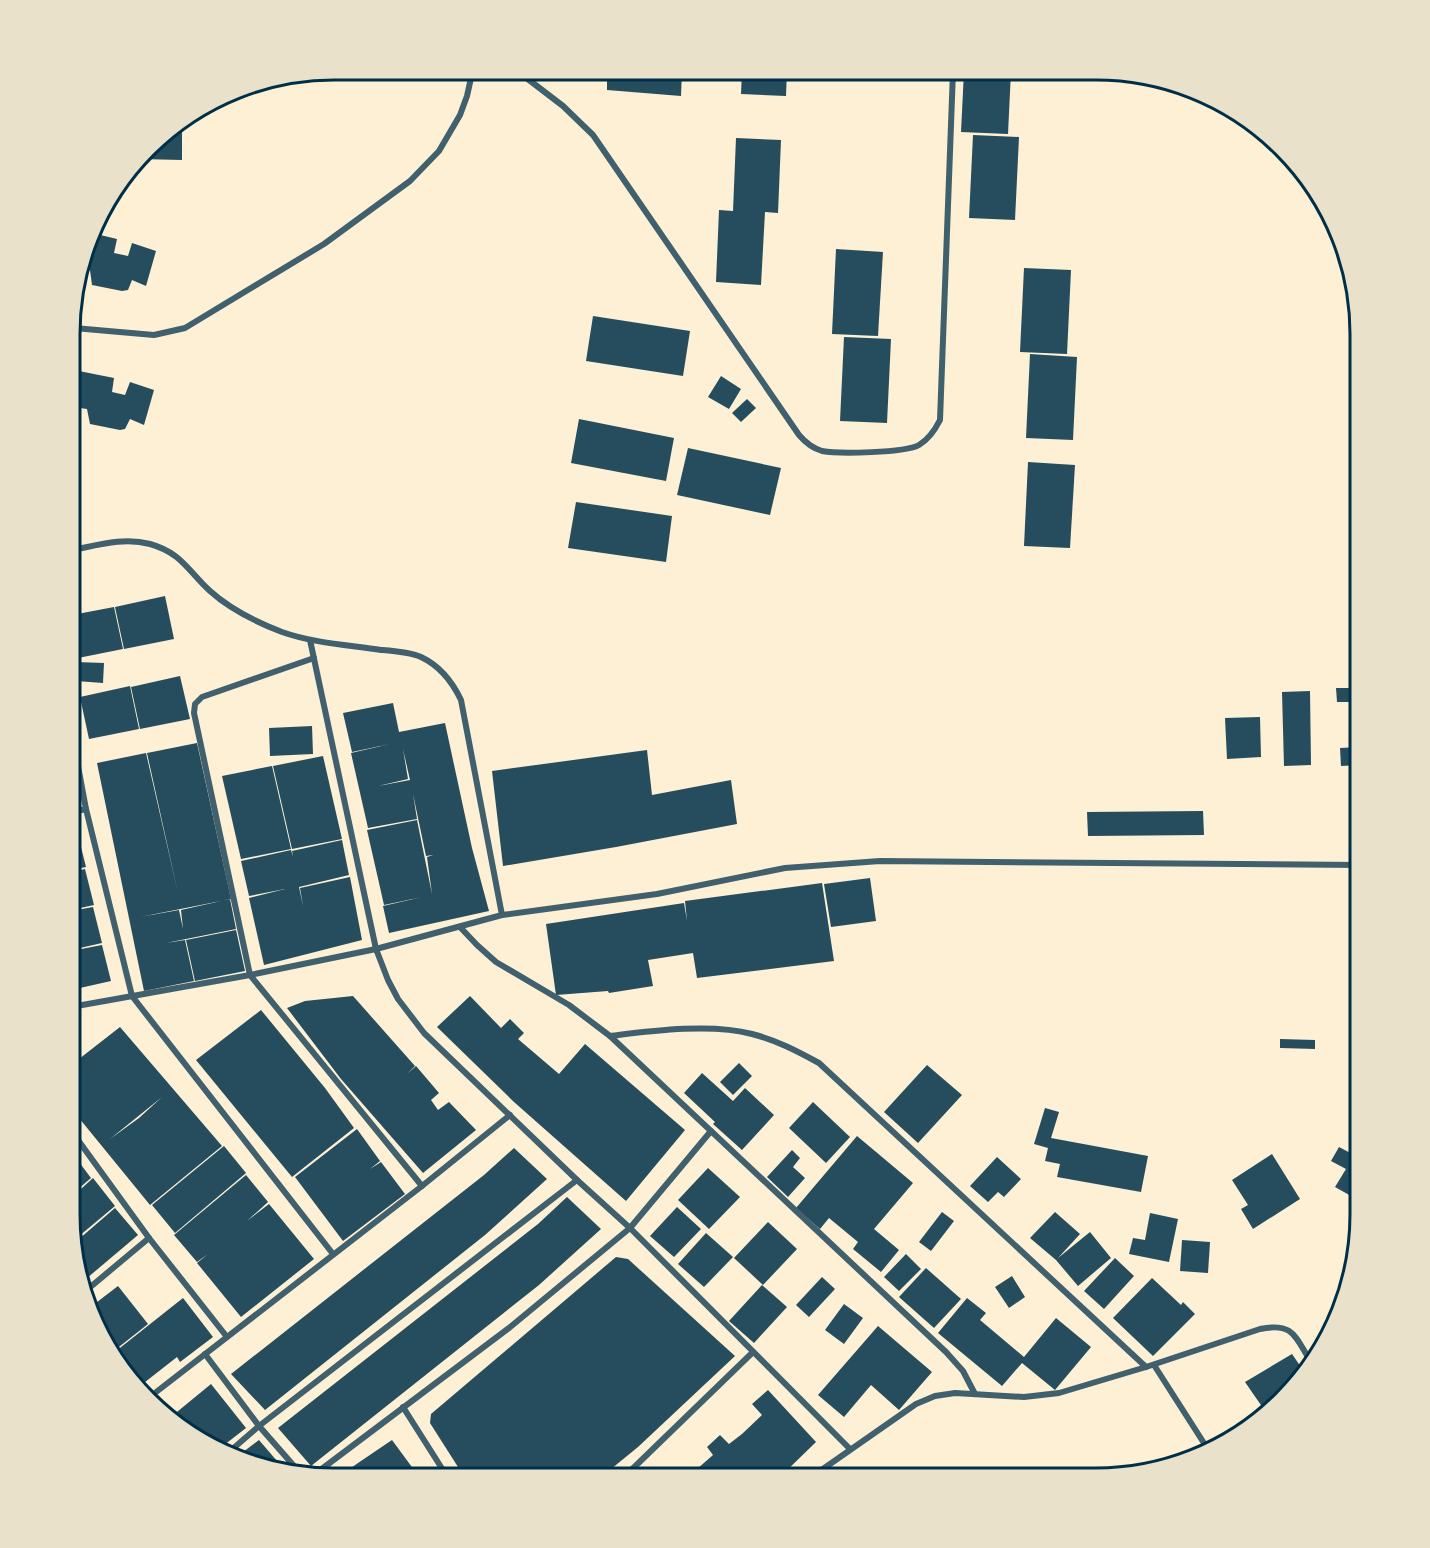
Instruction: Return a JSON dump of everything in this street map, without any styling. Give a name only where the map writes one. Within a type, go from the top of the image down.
[{"type":"street","points":[[80,329],[154,335],[186,328],[324,244],[410,181],[439,151],[460,116],[468,96],[471,80]]},
{"type":"street","points":[[530,80],[563,106],[593,135],[799,435],[815,448],[832,452],[909,449],[928,438],[940,420],[953,80]]},
{"type":"street","points":[[80,549],[131,541],[163,549],[186,564],[210,591],[257,621],[310,640],[404,653],[420,657],[435,665],[455,686],[461,700],[502,915]]},
{"type":"street","points":[[310,640],[376,949],[388,980],[410,1017],[577,1180],[630,1228],[850,1449]]},
{"type":"street","points":[[314,658],[202,697],[194,708],[250,975],[422,1186]]},
{"type":"street","points":[[80,776],[132,996],[333,1254]]},
{"type":"street","points":[[80,810],[86,808]]},
{"type":"street","points":[[80,1005],[250,975],[376,949],[502,915],[657,894],[785,868],[880,861],[1350,865]]},
{"type":"street","points":[[460,927],[496,962],[569,1005],[609,1035],[946,1352],[963,1371],[975,1394]]},
{"type":"street","points":[[609,1035],[688,1029],[749,1033],[780,1043],[819,1063],[1146,1367]]},
{"type":"street","points":[[154,1394],[510,1115]]},
{"type":"street","points":[[323,1468],[508,1328],[630,1228],[711,1131]]},
{"type":"street","points":[[80,1143],[149,1238],[226,1337]]},
{"type":"street","points":[[234,1448],[577,1180]]},
{"type":"street","points":[[90,1287],[149,1238]]},
{"type":"street","points":[[824,1468],[916,1404],[935,1396],[955,1393],[1024,1397],[1049,1395],[1154,1365],[1277,1325],[1290,1330],[1307,1357]]},
{"type":"street","points":[[633,1468],[752,1353]]},
{"type":"street","points":[[205,1354],[259,1426],[293,1465]]},
{"type":"street","points":[[1154,1365],[1205,1444]]},
{"type":"street","points":[[403,1407],[442,1468]]},
{"type":"building","points":[[607,80],[682,80],[681,96],[607,90]]},
{"type":"building","points":[[742,80],[787,80],[786,96],[741,94]]},
{"type":"building","points":[[964,80],[1011,80],[1008,134],[961,132]]},
{"type":"building","points":[[182,130],[182,160],[149,159]]},
{"type":"building","points":[[973,135],[1019,137],[1015,220],[969,218]]},
{"type":"building","points":[[736,138],[781,140],[778,213],[765,212],[761,285],[716,282],[719,210],[733,211]]},
{"type":"building","points":[[100,235],[117,239],[114,253],[128,256],[132,243],[156,251],[146,286],[132,280],[128,290],[122,291],[92,285],[88,268]]},
{"type":"building","points":[[836,249],[883,252],[878,336],[832,334]]},
{"type":"building","points":[[1024,268],[1071,270],[1067,354],[1020,352]]},
{"type":"building","points":[[593,316],[690,331],[683,376],[586,361]]},
{"type":"building","points":[[844,337],[891,339],[887,423],[840,421]]},
{"type":"building","points":[[1030,354],[1077,357],[1073,440],[1026,438]]},
{"type":"building","points":[[80,371],[114,378],[112,392],[125,395],[130,382],[154,390],[144,425],[130,419],[125,429],[120,430],[90,424],[87,409],[80,408]]},
{"type":"building","points":[[721,376],[741,389],[729,409],[708,397]]},
{"type":"building","points":[[747,399],[756,408],[741,422],[732,413]]},
{"type":"building","points":[[579,419],[674,438],[666,481],[571,463]]},
{"type":"building","points":[[688,448],[781,468],[770,515],[677,495]]},
{"type":"building","points":[[1028,462],[1075,465],[1070,548],[1024,546]]},
{"type":"building","points":[[576,502],[672,516],[666,562],[568,548]]},
{"type":"building","points":[[165,596],[174,639],[124,649],[115,607]]},
{"type":"building","points":[[114,607],[123,649],[80,658],[80,613]]},
{"type":"building","points":[[80,662],[104,663],[103,683],[80,681]]},
{"type":"building","points":[[180,676],[190,719],[140,729],[131,687]]},
{"type":"building","points":[[130,686],[139,729],[89,739],[80,697]]},
{"type":"building","points":[[1336,688],[1350,688],[1350,702],[1337,702]]},
{"type":"building","points":[[1310,691],[1311,765],[1284,766],[1282,692]]},
{"type":"building","points":[[393,703],[399,732],[445,723],[472,848],[489,911],[389,933],[383,906],[422,897],[384,905],[367,830],[417,820],[432,894],[427,857],[433,855],[426,856],[413,794],[417,819],[368,828],[351,753],[390,744],[352,752],[343,713]],"holes":[[[403,749],[410,780],[378,786],[408,779]]]},
{"type":"building","points":[[1260,717],[1261,757],[1227,759],[1225,718]]},
{"type":"building","points":[[312,726],[313,754],[270,756],[269,728]]},
{"type":"building","points":[[197,743],[236,929],[166,943],[185,940],[194,981],[144,991],[97,763],[146,753],[178,893],[147,753]],"holes":[[[223,901],[181,910],[183,929],[179,910],[140,917]]]},
{"type":"building","points":[[1340,748],[1350,748],[1350,766],[1341,766]]},
{"type":"building","points":[[647,750],[652,795],[731,780],[737,824],[503,866],[492,771]]},
{"type":"building","points":[[323,756],[342,839],[292,849],[273,766]]},
{"type":"building","points":[[272,766],[291,849],[241,859],[222,776]]},
{"type":"building","points":[[1203,811],[1204,835],[1088,836],[1087,812]]},
{"type":"building","points":[[342,840],[349,875],[299,887],[303,906],[300,888],[350,877],[362,940],[264,965],[249,898],[285,889],[249,896],[241,861],[291,850],[293,857],[292,851]]},
{"type":"building","points":[[80,843],[86,867],[80,868]]},
{"type":"building","points":[[85,869],[94,905],[80,908],[80,870]]},
{"type":"building","points":[[870,878],[876,921],[831,927],[824,884]]},
{"type":"building","points":[[822,883],[834,961],[697,978],[693,953],[648,960],[653,986],[609,993],[608,991],[556,995],[546,924],[684,903],[687,921],[685,901]]},
{"type":"building","points":[[93,907],[102,943],[80,948],[80,909]]},
{"type":"building","points":[[236,930],[245,971],[195,981],[186,940]]},
{"type":"building","points":[[102,945],[111,981],[80,988],[80,949]]},
{"type":"building","points":[[353,996],[415,1066],[407,1074],[416,1066],[439,1093],[431,1100],[438,1110],[449,1102],[476,1130],[423,1173],[341,1079],[287,1008],[305,1001]]},
{"type":"building","points":[[470,996],[501,1028],[510,1019],[524,1033],[518,1039],[559,1074],[585,1044],[685,1130],[626,1201],[514,1102],[437,1027]]},
{"type":"building","points":[[261,1010],[325,1088],[354,1128],[292,1177],[196,1060]]},
{"type":"building","points":[[120,1027],[222,1146],[150,1205],[80,1119],[80,1058]],"holes":[[[162,1097],[139,1118],[110,1139]]]},
{"type":"building","points":[[1280,1039],[1315,1040],[1315,1049],[1280,1048]]},
{"type":"building","points":[[739,1063],[752,1076],[733,1095],[720,1082]]},
{"type":"building","points":[[927,1065],[962,1095],[918,1143],[884,1112]]},
{"type":"building","points":[[702,1073],[733,1101],[745,1088],[774,1115],[742,1150],[684,1093]]},
{"type":"building","points":[[813,1102],[850,1137],[826,1163],[789,1128]]},
{"type":"building","points":[[1045,1108],[1059,1112],[1051,1138],[1148,1156],[1141,1192],[1057,1177],[1060,1164],[1045,1161],[1048,1148],[1034,1144]]},
{"type":"building","points":[[357,1129],[380,1161],[370,1169],[381,1162],[405,1194],[343,1241],[295,1177]]},
{"type":"building","points":[[857,1136],[913,1183],[874,1229],[899,1250],[881,1272],[853,1249],[858,1242],[829,1218],[820,1229],[796,1208]]},
{"type":"building","points":[[224,1146],[246,1173],[175,1233],[152,1205]]},
{"type":"building","points":[[1339,1147],[1350,1153],[1350,1195],[1335,1187],[1346,1169],[1331,1161]]},
{"type":"building","points":[[514,1148],[547,1179],[485,1235],[265,1410],[231,1374],[484,1175]]},
{"type":"building","points":[[792,1150],[800,1158],[793,1167],[805,1178],[788,1197],[767,1177]]},
{"type":"building","points":[[1272,1154],[1300,1199],[1253,1229],[1241,1209],[1248,1205],[1232,1180]]},
{"type":"building","points":[[997,1157],[1021,1179],[1004,1197],[998,1192],[988,1202],[970,1186]]},
{"type":"building","points":[[80,1163],[91,1178],[80,1187]]},
{"type":"building","points":[[708,1168],[740,1197],[709,1229],[678,1200]]},
{"type":"building","points":[[246,1175],[268,1202],[247,1221],[269,1204],[314,1259],[241,1317],[197,1263],[208,1254],[197,1262],[174,1235]]},
{"type":"building","points":[[93,1178],[115,1206],[80,1235],[80,1231],[80,1190]]},
{"type":"building","points":[[567,1197],[601,1229],[539,1285],[311,1466],[278,1428],[538,1224]]},
{"type":"building","points":[[677,1207],[701,1229],[674,1257],[650,1236]]},
{"type":"building","points":[[115,1208],[138,1235],[87,1278],[81,1237]]},
{"type":"building","points":[[942,1212],[954,1221],[931,1251],[919,1242]]},
{"type":"building","points":[[1055,1212],[1080,1234],[1058,1258],[1090,1232],[1111,1258],[1078,1286],[1056,1260],[1030,1238]]},
{"type":"building","points":[[1150,1213],[1178,1219],[1169,1262],[1129,1254],[1133,1238],[1145,1240]]},
{"type":"building","points":[[768,1222],[797,1249],[763,1285],[734,1258]]},
{"type":"building","points":[[706,1233],[733,1257],[704,1287],[678,1264]]},
{"type":"building","points":[[1182,1240],[1210,1242],[1208,1273],[1180,1271]]},
{"type":"building","points":[[906,1254],[921,1269],[899,1291],[884,1277]]},
{"type":"building","points":[[616,1257],[628,1259],[735,1356],[638,1447],[612,1468],[459,1468],[430,1423],[431,1414]]},
{"type":"building","points":[[1115,1258],[1134,1276],[1104,1309],[1084,1291]]},
{"type":"building","points":[[926,1268],[961,1299],[934,1328],[899,1297]]},
{"type":"building","points":[[1012,1276],[1025,1297],[1009,1308],[995,1287]]},
{"type":"building","points":[[822,1277],[835,1289],[809,1317],[796,1305]]},
{"type":"building","points":[[1152,1278],[1181,1305],[1183,1302],[1195,1314],[1153,1356],[1113,1318]]},
{"type":"building","points":[[762,1285],[787,1307],[754,1343],[729,1321]]},
{"type":"building","points":[[118,1286],[148,1324],[118,1348],[96,1303]]},
{"type":"building","points":[[183,1298],[213,1337],[180,1362],[177,1357],[144,1383],[118,1349]]},
{"type":"building","points":[[967,1298],[986,1313],[980,1320],[1024,1357],[1056,1318],[1091,1347],[1055,1390],[1022,1363],[1002,1386],[938,1333]]},
{"type":"building","points":[[844,1304],[863,1318],[844,1344],[825,1330]]},
{"type":"building","points":[[878,1326],[932,1372],[899,1410],[871,1385],[844,1417],[818,1395]]},
{"type":"building","points":[[1292,1354],[1300,1366],[1262,1407],[1245,1382]]},
{"type":"building","points":[[211,1384],[246,1428],[225,1444],[192,1426],[176,1413]]},
{"type":"building","points":[[768,1390],[816,1442],[789,1468],[698,1468],[713,1455],[707,1447],[720,1435],[729,1444],[762,1415],[752,1404]]},
{"type":"building","points":[[259,1440],[278,1463],[268,1460],[243,1452]]},
{"type":"building","points":[[392,1440],[413,1468],[351,1468]]}]
